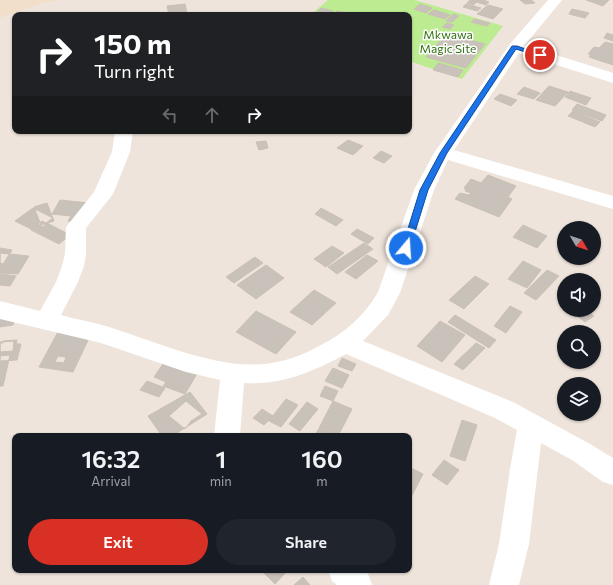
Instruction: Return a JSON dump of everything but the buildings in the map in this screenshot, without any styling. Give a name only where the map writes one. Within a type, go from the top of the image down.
[{"type":"street","points":[[0,310],[102,334],[186,362],[233,373],[263,374],[287,370],[310,362],[344,344],[363,328],[380,309],[389,293],[424,190],[443,153],[515,47],[555,0]]},
{"type":"street","points":[[515,47],[613,78]]},
{"type":"street","points":[[46,321],[62,293],[75,259],[77,244],[75,234],[76,227],[103,194],[120,152],[123,134]]},
{"type":"street","points":[[443,153],[613,203]]},
{"type":"street","points":[[344,344],[504,410],[581,452],[613,473]]},
{"type":"street","points":[[227,433],[233,373]]},
{"type":"street","points":[[504,585],[514,544],[523,469],[531,425]]},
{"type":"street","points":[[346,573],[357,585]]},
{"type":"shaded area","points":[[0,0],[59,0],[43,3],[17,12],[12,12],[12,14],[0,18]]},
{"type":"green space","name":"Mkwawa Magic Site","points":[[328,0],[415,0],[503,26],[462,79],[412,62],[412,12],[314,12]]},
{"type":"route","points":[[406,248],[424,190],[443,153],[475,104],[515,47],[540,55]]}]
